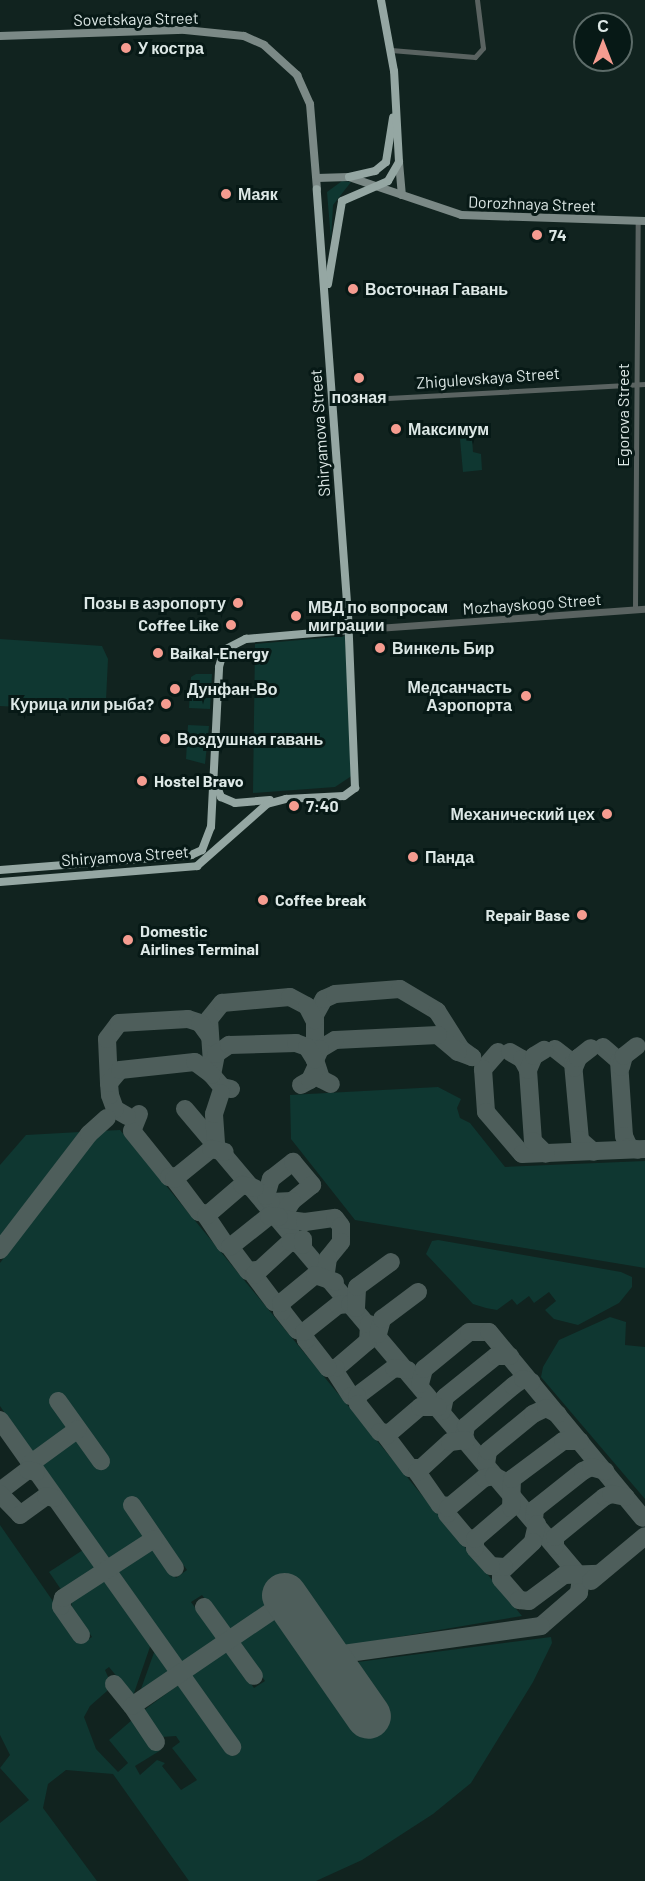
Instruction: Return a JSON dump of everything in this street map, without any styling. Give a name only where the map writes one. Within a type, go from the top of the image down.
[{"type":"main road","points":[[381,0],[391,50],[396,94],[402,195]]},
{"type":"main road","name":"Sovetskaya Street","points":[[0,36],[185,30],[244,36],[264,45],[297,75],[309,104],[317,189]]},
{"type":"main road","points":[[349,177],[375,171],[386,162],[396,94]]},
{"type":"main road","points":[[326,306],[338,209],[346,197],[375,186],[395,175],[399,162]]},
{"type":"main road","name":"Dorozhnaya Street","points":[[317,178],[349,177],[443,210],[490,219],[642,221]]},
{"type":"main road","points":[[317,189],[326,306]]},
{"type":"main road","name":"Shiryamova Street","points":[[0,882],[197,866],[262,807],[286,799],[344,796],[355,788],[349,630],[326,306]]},
{"type":"main road","name":"Shiryamova Street","points":[[0,870],[198,853],[210,837],[219,667],[224,650],[246,639],[349,630]]},
{"type":"main road","points":[[214,775],[217,792],[234,803],[286,799]]},
{"type":"street","points":[[391,50],[475,57],[483,48],[477,0]]},
{"type":"street","name":"Egorova Street","points":[[635,609],[636,384],[642,221]]},
{"type":"street","name":"Zhigulevskaya Street","points":[[332,401],[645,384]]},
{"type":"street","name":"Mozhayskogo Street","points":[[349,630],[645,609]]},
{"type":"shaded area","points":[[342,181],[351,182],[333,205],[331,240],[327,192]]},
{"type":"shaded area","points":[[472,438],[473,452],[481,454],[482,470],[463,472],[460,439]]},
{"type":"shaded area","points":[[345,636],[353,775],[335,787],[253,793],[255,644]]},
{"type":"shaded area","points":[[0,639],[102,646],[108,659],[106,700],[95,711],[0,706]]},
{"type":"shaded area","points":[[196,674],[212,674],[210,709],[189,708],[191,677]]},
{"type":"shaded area","points":[[188,725],[209,726],[205,764],[186,759]]},
{"type":"shaded area","points":[[438,1087],[461,1099],[457,1108],[460,1118],[470,1123],[505,1167],[645,1161],[645,1268],[355,1220],[291,1139],[290,1095]]},
{"type":"shaded area","points":[[120,1130],[522,1616],[339,1647],[286,1573],[272,1583],[284,1600],[232,1634],[202,1595],[191,1602],[220,1642],[184,1668],[117,1575],[117,1568],[152,1543],[176,1578],[187,1570],[135,1497],[125,1505],[148,1537],[114,1560],[107,1560],[39,1464],[75,1435],[100,1469],[109,1462],[60,1393],[50,1399],[71,1430],[35,1457],[0,1406],[0,1263],[99,1131]]},
{"type":"shaded area","points":[[80,1132],[0,1236],[0,1165],[26,1135]]},
{"type":"shaded area","points":[[438,1240],[621,1272],[632,1277],[632,1287],[619,1303],[578,1325],[554,1319],[545,1310],[556,1301],[549,1292],[534,1303],[529,1296],[517,1305],[512,1299],[497,1310],[486,1308],[473,1304],[426,1254],[432,1241]]},
{"type":"shaded area","points":[[610,1317],[626,1322],[625,1345],[645,1347],[645,1499],[541,1377],[543,1367],[559,1340]]},
{"type":"shaded area","points":[[0,1525],[82,1643],[92,1637],[72,1608],[71,1601],[102,1579],[109,1580],[152,1641],[133,1696],[109,1667],[105,1670],[109,1679],[107,1691],[90,1706],[84,1717],[96,1749],[118,1772],[128,1763],[109,1740],[132,1720],[161,1750],[135,1766],[140,1775],[157,1760],[165,1763],[162,1766],[181,1790],[197,1780],[172,1748],[180,1742],[176,1736],[162,1737],[144,1710],[181,1683],[234,1756],[238,1754],[239,1747],[189,1676],[227,1650],[254,1688],[265,1681],[238,1643],[274,1619],[282,1618],[357,1724],[365,1726],[381,1715],[381,1708],[350,1663],[551,1637],[552,1643],[533,1682],[471,1783],[433,1814],[362,1860],[316,1881],[189,1881],[113,1774],[66,1770],[48,1784],[43,1808],[97,1881],[0,1881],[0,1823],[29,1800],[0,1768],[10,1755],[0,1735]]},
{"type":"shaded area","points":[[86,1548],[99,1565],[99,1570],[68,1593],[62,1591],[49,1572]]},
{"type":"shaded area","points":[[156,1647],[174,1671],[173,1675],[137,1700]]},
{"type":"taxiway","points":[[315,1060],[315,1015],[324,999],[335,994],[400,989],[437,1011],[461,1049],[472,1057],[458,1052],[438,1035],[335,1040],[320,1049],[315,1060],[321,1079],[331,1084]]},
{"type":"taxiway","points":[[212,1063],[209,1019],[222,1003],[290,997],[307,1006],[314,1020]]},
{"type":"taxiway","points":[[109,1083],[107,1039],[119,1023],[188,1019],[200,1023],[210,1037]]},
{"type":"taxiway","points":[[231,1089],[222,1087],[212,1075],[216,1054],[229,1045],[296,1043],[307,1047],[315,1060]]},
{"type":"taxiway","points":[[621,1067],[624,1056],[637,1046]]},
{"type":"taxiway","points":[[603,1047],[619,1061],[624,1136],[629,1147],[638,1150]]},
{"type":"taxiway","points":[[574,1068],[578,1058],[591,1048]]},
{"type":"taxiway","points":[[555,1049],[573,1063],[580,1140],[594,1152]]},
{"type":"taxiway","points":[[528,1070],[534,1056],[544,1050]]},
{"type":"taxiway","points":[[498,1052],[483,1069],[486,1112],[522,1154],[645,1149]]},
{"type":"taxiway","points":[[510,1052],[522,1059],[528,1070],[533,1141],[546,1154]]},
{"type":"taxiway","points":[[127,1116],[115,1109],[110,1095],[109,1083],[120,1070],[195,1062],[212,1075]]},
{"type":"taxiway","points":[[301,1085],[310,1080],[316,1067]]},
{"type":"taxiway","points":[[216,1143],[214,1114],[221,1093]]},
{"type":"taxiway","points":[[185,1109],[581,1578],[579,1593],[541,1626],[327,1656]]},
{"type":"taxiway","points":[[139,1114],[132,1131],[169,1177],[175,1176]]},
{"type":"taxiway","points":[[0,1250],[89,1134],[107,1118]]},
{"type":"taxiway","points":[[207,1214],[199,1212],[174,1179],[211,1149],[225,1152]]},
{"type":"taxiway","points":[[292,1201],[271,1202],[266,1196],[271,1179],[293,1162],[312,1185],[292,1201],[281,1219],[305,1222],[335,1218],[341,1226],[341,1242],[328,1258],[326,1273]]},
{"type":"taxiway","points":[[231,1246],[225,1244],[206,1216],[242,1185],[255,1188]]},
{"type":"taxiway","points":[[257,1270],[248,1271],[230,1247],[269,1216],[279,1217]]},
{"type":"taxiway","points":[[281,1303],[274,1302],[254,1275],[290,1242],[303,1245],[303,1239]]},
{"type":"taxiway","points":[[336,1368],[328,1368],[306,1340],[304,1332],[338,1305],[350,1304],[356,1308],[357,1287],[391,1262]]},
{"type":"taxiway","points":[[304,1332],[297,1330],[282,1311],[281,1303],[315,1275],[335,1282]]},
{"type":"taxiway","points":[[378,1334],[382,1319],[418,1292]]},
{"type":"taxiway","points":[[369,1324],[368,1341],[334,1370],[351,1396],[357,1396],[394,1368],[408,1370]]},
{"type":"taxiway","points":[[420,1384],[424,1369],[469,1332],[489,1332],[643,1518]]},
{"type":"taxiway","points":[[442,1411],[445,1397],[496,1356],[510,1356]]},
{"type":"taxiway","points":[[464,1438],[466,1426],[513,1386],[523,1379],[532,1382]]},
{"type":"taxiway","points":[[357,1396],[358,1404],[380,1432],[387,1433]]},
{"type":"taxiway","points":[[58,1401],[101,1461]]},
{"type":"taxiway","points":[[419,1468],[410,1468],[386,1436],[420,1407],[438,1407]]},
{"type":"taxiway","points":[[486,1464],[488,1451],[533,1414],[546,1408],[558,1414]]},
{"type":"taxiway","points":[[0,1420],[232,1747]]},
{"type":"taxiway","points":[[30,1464],[78,1429]]},
{"type":"taxiway","points":[[449,1506],[440,1505],[417,1472],[450,1442],[466,1440]]},
{"type":"taxiway","points":[[504,1567],[491,1566],[475,1548],[475,1539],[511,1508],[512,1479],[563,1441],[580,1441]]},
{"type":"taxiway","points":[[534,1520],[535,1509],[583,1471],[591,1467],[605,1471]]},
{"type":"taxiway","points":[[0,1491],[28,1470],[36,1472]]},
{"type":"taxiway","points":[[475,1539],[467,1538],[447,1514],[448,1508],[484,1478],[494,1476],[504,1481]]},
{"type":"taxiway","points":[[0,1494],[20,1515],[46,1496],[54,1498]]},
{"type":"taxiway","points":[[555,1546],[555,1537],[604,1497],[611,1494],[626,1497]]},
{"type":"taxiway","points":[[132,1505],[175,1568]]},
{"type":"taxiway","points":[[537,1524],[533,1542],[501,1572],[501,1579],[519,1600],[529,1601],[564,1575],[599,1574]]},
{"type":"taxiway","points":[[591,1581],[645,1536]]},
{"type":"taxiway","points":[[81,1635],[61,1606],[63,1598],[154,1539]]},
{"type":"taxiway","points":[[156,1742],[132,1706],[288,1600]]},
{"type":"taxiway","points":[[204,1607],[254,1676]]},
{"type":"taxiway","points":[[114,1684],[132,1706]]},
{"type":"runway","points":[[284,1595],[368,1716]]},
{"type":"place","name":"У костра","points":[[126,48]]},
{"type":"place","name":"Маяк","points":[[226,194]]},
{"type":"place","name":"74","points":[[537,235]]},
{"type":"place","name":"Восточная Гавань","points":[[353,289]]},
{"type":"place","name":"позная","points":[[359,378]]},
{"type":"place","name":"Максимум","points":[[396,429]]},
{"type":"place","name":"Позы в аэропорту","points":[[238,603]]},
{"type":"place","name":"МВД по вопросам миграции","points":[[296,616]]},
{"type":"place","name":"Coffee Like","points":[[231,625]]},
{"type":"place","name":"Винкель Бир","points":[[380,648]]},
{"type":"place","name":"Baikal-Energy","points":[[158,653]]},
{"type":"place","name":"Дунфан-Во","points":[[175,689]]},
{"type":"place","name":"Медсанчасть Аэропорта","points":[[526,696]]},
{"type":"place","name":"Курица или рыба?","points":[[166,704]]},
{"type":"place","name":"Воздушная гавань","points":[[165,739]]},
{"type":"place","name":"Hostel Bravo","points":[[142,781]]},
{"type":"place","name":"7:40","points":[[294,806]]},
{"type":"place","name":"Механический цех","points":[[607,814]]},
{"type":"place","name":"Панда","points":[[413,857]]},
{"type":"place","name":"Coffee break","points":[[263,900]]},
{"type":"place","name":"Repair Base","points":[[582,915]]},
{"type":"place","name":"Domestic Airlines Terminal","points":[[128,940]]}]
